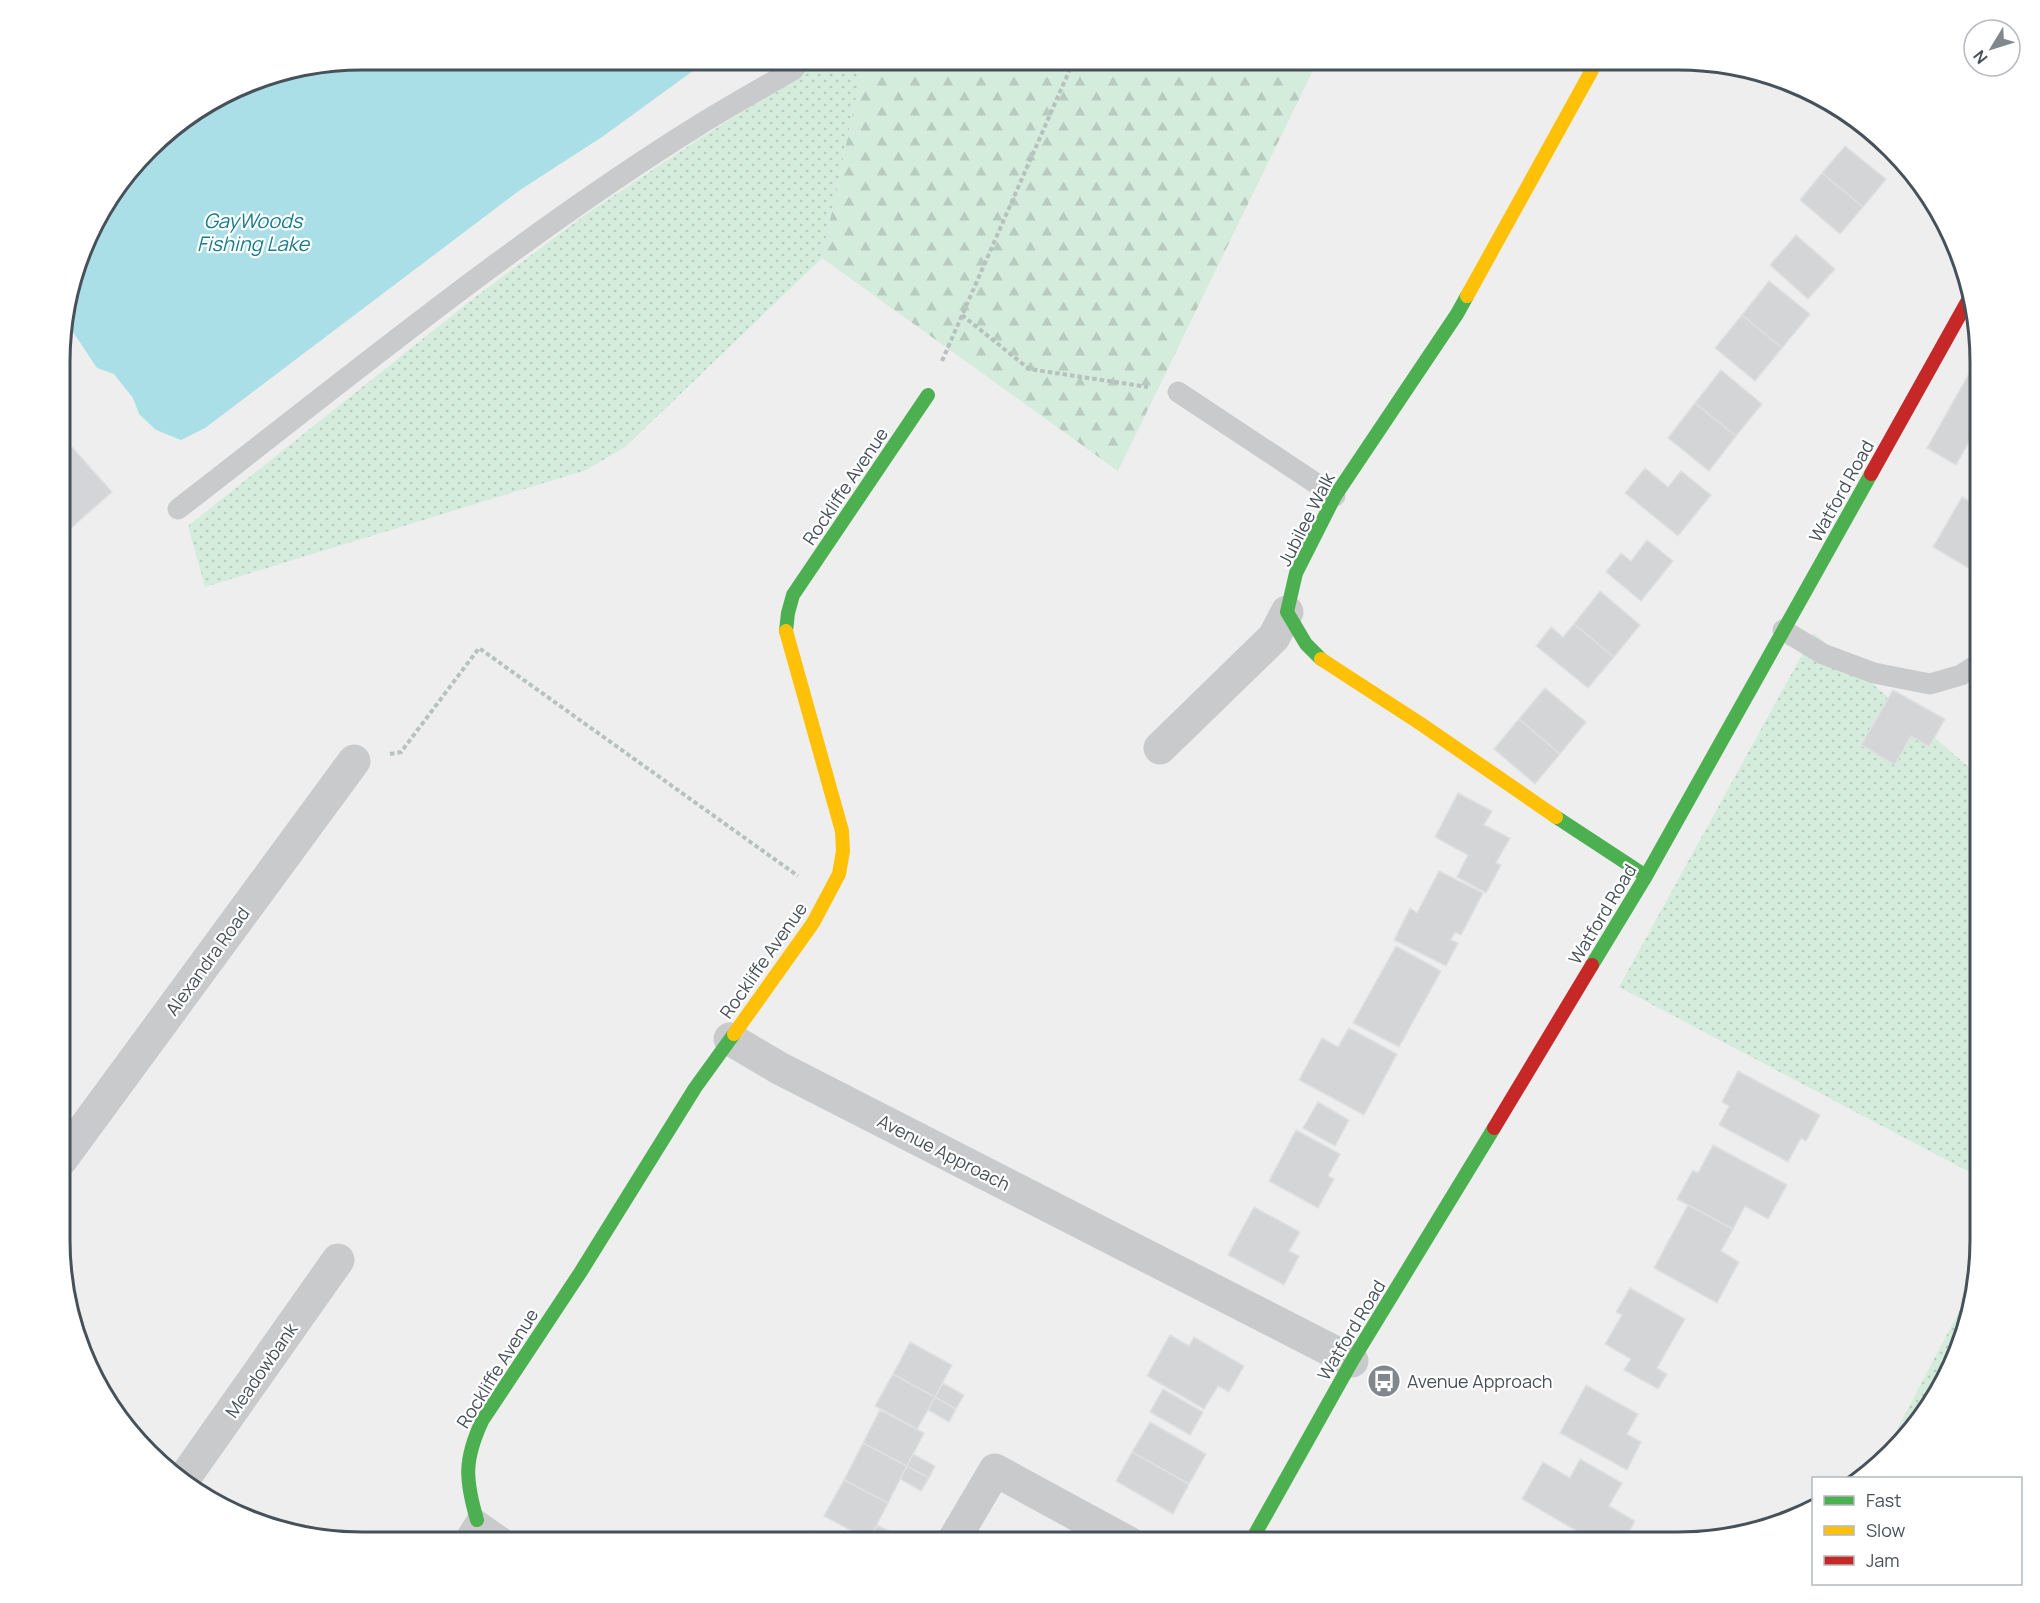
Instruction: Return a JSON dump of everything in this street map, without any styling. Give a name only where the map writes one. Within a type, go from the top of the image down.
[{"type":"street","name":"Jubilee Walk","points":[[1287,612],[1296,573],[1335,496],[1457,314],[1593,70]]},
{"type":"street","name":"Watford Road","points":[[1256,1532],[1352,1361],[1646,876],[1964,307]]},
{"type":"street","name":"Rockliffe Avenue","points":[[477,1520],[466,1486],[465,1462],[472,1439],[482,1421],[580,1273],[695,1088],[813,923],[838,874],[843,851],[842,831],[786,633],[788,613],[793,596],[928,395]]},
{"type":"street","points":[[1160,748],[1274,637],[1287,612]]},
{"type":"street","points":[[1287,612],[1306,644],[1324,662],[1646,876]]},
{"type":"street","name":"Alexandra Road","points":[[70,1148],[354,761]]},
{"type":"street","name":"Avenue Approach","points":[[730,1038],[790,1073],[1352,1361]]},
{"type":"street","name":"Meadowbank","points":[[187,1474],[338,1260]]},
{"type":"street","points":[[958,1532],[995,1470],[1109,1532]]},
{"type":"lane","points":[[178,509],[467,286],[576,207],[699,125],[793,70]]},
{"type":"lane","points":[[1178,392],[1335,496]]},
{"type":"lane","points":[[1783,630],[1822,654],[1874,673],[1930,684],[1961,675],[1970,669]]},
{"type":"lane","points":[[469,1532],[477,1520],[494,1532]]},
{"type":"path","points":[[928,395],[1070,70]]},
{"type":"path","points":[[962,315],[1029,369],[1178,392]]},
{"type":"path","points":[[354,761],[401,752],[479,648],[827,897]]},
{"type":"green space","points":[[805,70],[862,70],[822,258],[625,447],[586,470],[205,587],[188,526],[474,298],[585,215],[705,135],[799,77]]},
{"type":"green space","points":[[862,70],[1313,70],[1118,471],[822,258]]},
{"type":"green space","points":[[1814,633],[1970,768],[1970,1172],[1619,987]]},
{"type":"green space","points":[[1962,1305],[1954,1334],[1939,1369],[1920,1403],[1893,1437]]},
{"type":"water","name":"GayWoods Fishing Lake","points":[[363,70],[694,70],[602,137],[520,190],[205,428],[181,440],[156,430],[139,414],[133,398],[114,374],[97,368],[72,332],[76,306],[86,269],[101,234],[120,200],[143,170],[170,143],[200,120],[251,93],[306,76]]},
{"type":"building","points":[[1845,146],[1886,179],[1863,207],[1822,173]]},
{"type":"building","points":[[1822,173],[1863,207],[1840,234],[1800,200]]},
{"type":"building","points":[[1796,235],[1835,269],[1808,299],[1770,265]]},
{"type":"building","points":[[1769,281],[1810,314],[1782,348],[1742,315]]},
{"type":"building","points":[[1742,315],[1782,348],[1755,381],[1715,348]]},
{"type":"building","points":[[1721,370],[1762,404],[1736,436],[1695,403]]},
{"type":"building","points":[[1970,372],[1970,440],[1956,465],[1927,448]]},
{"type":"building","points":[[1695,403],[1736,436],[1709,471],[1668,438]]},
{"type":"building","points":[[72,447],[112,492],[70,529],[70,449]]},
{"type":"building","points":[[1645,468],[1668,487],[1681,471],[1711,495],[1678,536],[1625,493]]},
{"type":"building","points":[[1962,497],[1970,501],[1970,569],[1933,547]]},
{"type":"building","points":[[1647,540],[1673,561],[1641,601],[1606,572],[1621,553],[1631,561]]},
{"type":"building","points":[[1600,591],[1640,625],[1614,657],[1574,624]]},
{"type":"building","points":[[1574,624],[1614,657],[1588,688],[1536,646],[1551,627],[1563,637]]},
{"type":"building","points":[[1545,688],[1586,722],[1560,754],[1519,719]]},
{"type":"building","points":[[1893,690],[1945,719],[1929,747],[1911,736],[1895,765],[1861,745]]},
{"type":"building","points":[[1519,719],[1560,754],[1535,784],[1494,749]]},
{"type":"building","points":[[1458,793],[1492,811],[1484,825],[1510,838],[1496,863],[1501,865],[1486,893],[1457,877],[1468,855],[1435,837]]},
{"type":"building","points":[[1439,871],[1483,893],[1461,935],[1455,932],[1451,940],[1458,943],[1446,966],[1394,940],[1410,908],[1417,913]]},
{"type":"building","points":[[1396,946],[1441,971],[1399,1047],[1353,1023]]},
{"type":"building","points":[[1349,1028],[1397,1054],[1364,1115],[1299,1080],[1322,1038],[1338,1047]]},
{"type":"building","points":[[1738,1071],[1820,1115],[1806,1141],[1801,1138],[1788,1162],[1719,1125],[1729,1106],[1722,1102]]},
{"type":"building","points":[[1318,1102],[1349,1120],[1335,1146],[1303,1128]]},
{"type":"building","points":[[1296,1130],[1340,1154],[1328,1176],[1334,1179],[1318,1208],[1269,1181]]},
{"type":"building","points":[[1713,1145],[1787,1185],[1768,1219],[1745,1206],[1733,1229],[1677,1199],[1693,1170],[1698,1173]]},
{"type":"building","points":[[1688,1205],[1733,1229],[1721,1251],[1739,1262],[1717,1303],[1654,1268]]},
{"type":"building","points":[[1254,1207],[1300,1232],[1289,1251],[1299,1256],[1284,1285],[1228,1255]]},
{"type":"building","points":[[1630,1288],[1685,1319],[1657,1368],[1667,1374],[1658,1389],[1624,1370],[1631,1359],[1605,1344],[1622,1315],[1616,1312]]},
{"type":"building","points":[[1170,1335],[1189,1346],[1194,1337],[1244,1366],[1229,1392],[1218,1386],[1204,1409],[1147,1376]]},
{"type":"building","points":[[910,1342],[952,1365],[935,1397],[893,1374]]},
{"type":"building","points":[[893,1374],[935,1397],[917,1429],[875,1406]]},
{"type":"building","points":[[943,1383],[964,1395],[956,1409],[935,1397]]},
{"type":"building","points":[[1586,1385],[1638,1414],[1627,1434],[1641,1442],[1627,1470],[1560,1433]]},
{"type":"building","points":[[1163,1389],[1203,1412],[1190,1435],[1150,1412]]},
{"type":"building","points":[[935,1397],[956,1409],[949,1422],[928,1410]]},
{"type":"building","points":[[880,1410],[924,1433],[907,1466],[863,1443]]},
{"type":"building","points":[[1150,1422],[1206,1454],[1189,1484],[1132,1452]]},
{"type":"building","points":[[863,1443],[907,1466],[888,1503],[844,1480]]},
{"type":"building","points":[[1132,1452],[1189,1484],[1173,1514],[1116,1481]]},
{"type":"building","points":[[913,1454],[935,1466],[929,1478],[907,1466]]},
{"type":"building","points":[[1580,1459],[1622,1483],[1609,1506],[1635,1521],[1629,1532],[1578,1532],[1522,1499],[1543,1462],[1570,1478]]},
{"type":"building","points":[[907,1466],[929,1478],[921,1491],[900,1479]]},
{"type":"building","points":[[844,1480],[888,1503],[873,1532],[854,1532],[824,1516]]},
{"type":"building","points":[[877,1525],[892,1532],[873,1532]]},
{"type":"traffic: fast","points":[[1321,659],[1306,644],[1287,612],[1296,573],[1335,496],[1467,296]]},
{"type":"traffic: fast","points":[[786,631],[793,595],[928,395]]},
{"type":"traffic: fast","points":[[1592,965],[1646,876],[1871,474]]},
{"type":"traffic: fast","points":[[1556,817],[1646,876]]},
{"type":"traffic: fast","points":[[477,1520],[470,1493],[468,1470],[472,1447],[482,1421],[580,1273],[695,1088],[734,1034]]},
{"type":"traffic: fast","points":[[1256,1532],[1352,1361],[1494,1128]]},
{"type":"traffic: slow","points":[[1467,296],[1592,70]]},
{"type":"traffic: slow","points":[[734,1034],[813,923],[839,874],[843,851],[842,831],[786,631]]},
{"type":"traffic: slow","points":[[1321,659],[1421,724],[1556,817]]},
{"type":"traffic: jam","points":[[1871,474],[1964,307]]},
{"type":"traffic: jam","points":[[1494,1128],[1592,965]]},
{"type":"place","name":"Avenue Approach","points":[[1384,1381]]}]
